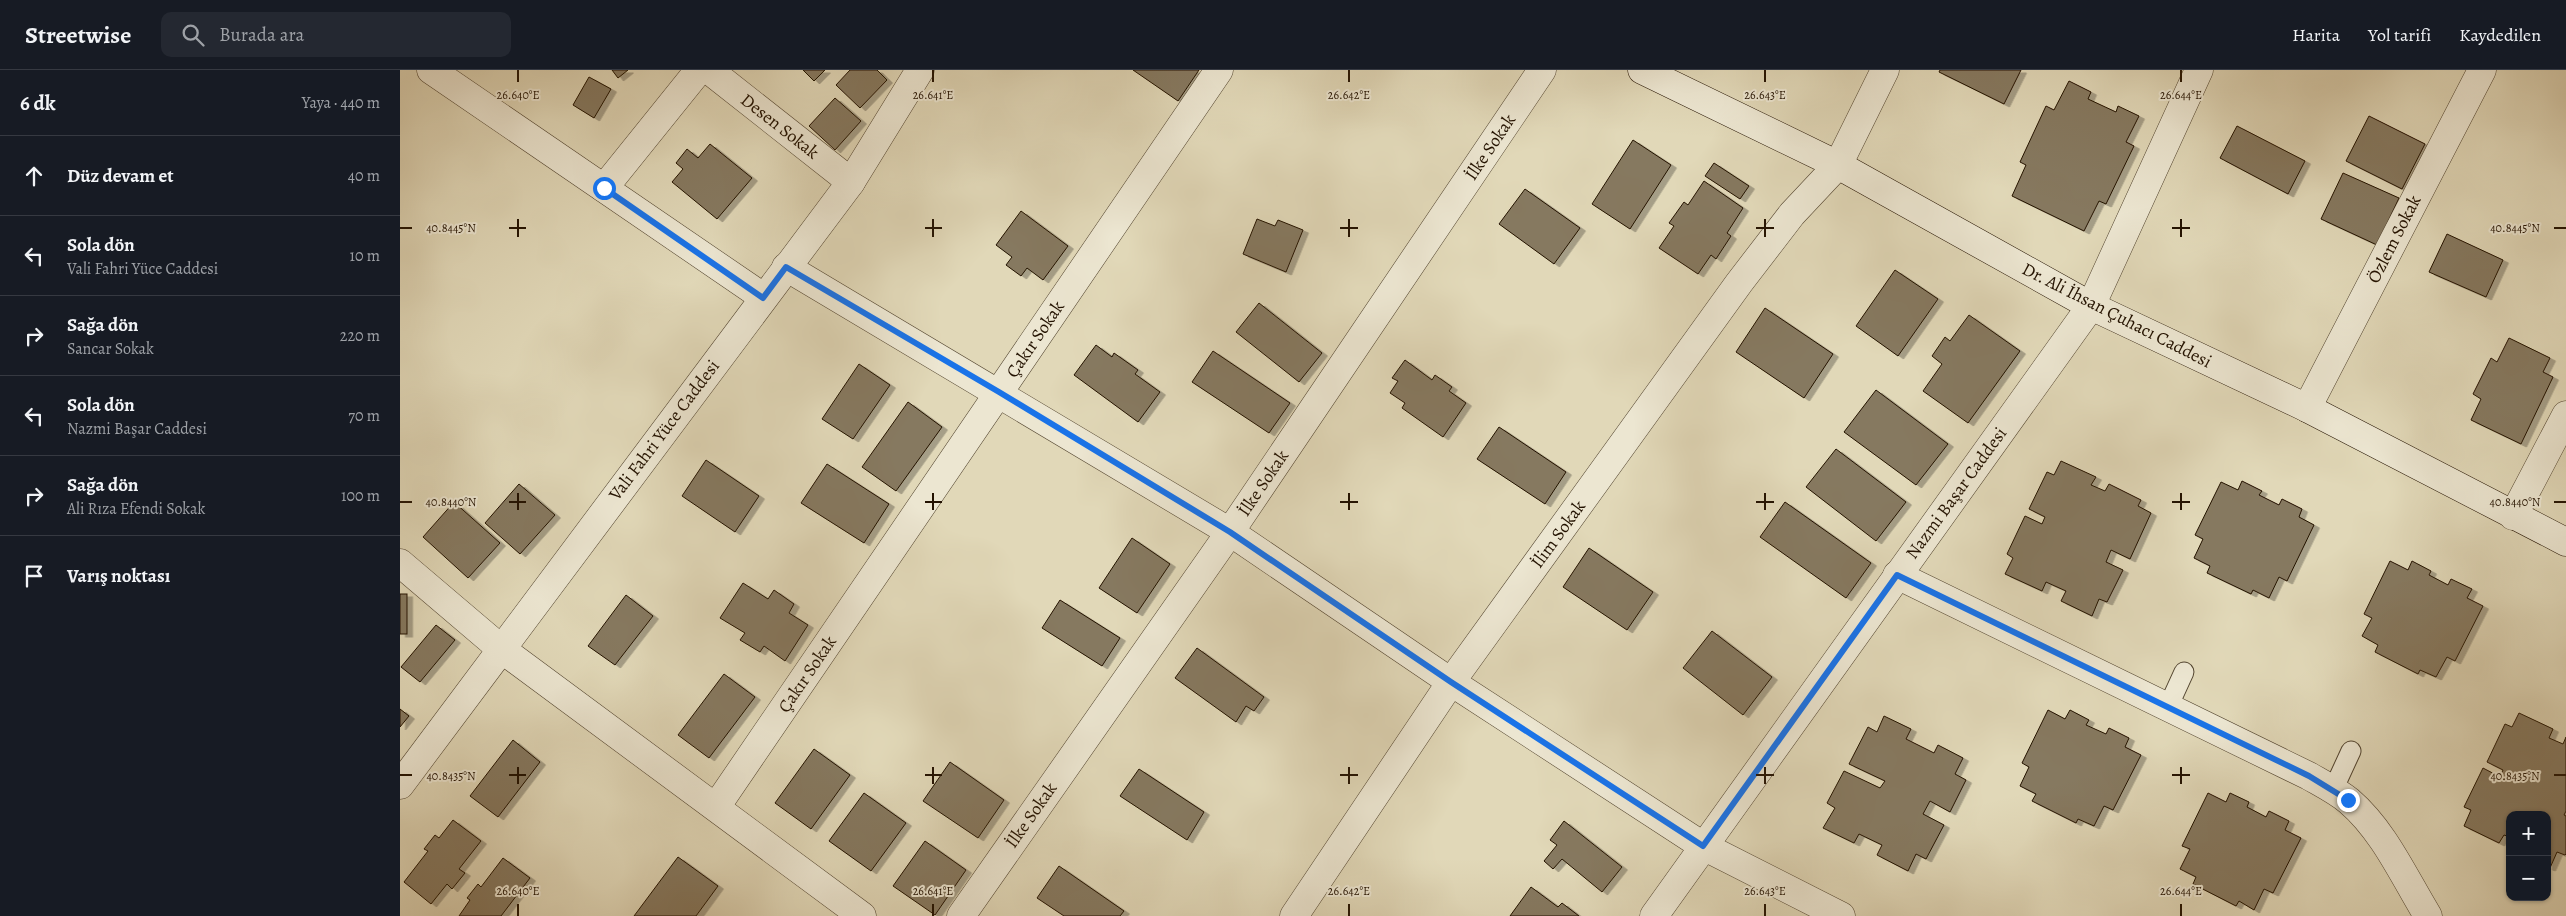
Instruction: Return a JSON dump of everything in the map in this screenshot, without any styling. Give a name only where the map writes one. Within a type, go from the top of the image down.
[{"type":"street","points":[[431,70],[763,298]]},
{"type":"street","points":[[604,188],[699,70]]},
{"type":"street","name":"Desen Sokak","points":[[709,70],[851,182]]},
{"type":"street","name":"Vali Fahri Yüce Caddesi","points":[[400,785],[500,648],[851,182],[920,70]]},
{"type":"street","name":"Çakır Sokak","points":[[716,807],[1219,70]]},
{"type":"street","name":"İlke Sokak","points":[[961,916],[1230,532],[1542,70]]},
{"type":"street","name":"Dr. Ali İhsan Çuhacı Caddesi","points":[[1642,70],[1838,165],[2091,306],[2307,408],[2566,542]]},
{"type":"street","name":"İlim Sokak","points":[[1294,916],[1451,682],[1739,283],[1792,214],[1838,165],[1885,70]]},
{"type":"street","name":"Nazmi Başar Caddesi","points":[[1654,916],[2091,306],[2199,70]]},
{"type":"street","name":"Özlem Sokak","points":[[2307,408],[2482,70]]},
{"type":"street","points":[[786,267],[999,392],[1230,532],[1451,682],[1703,846],[1841,916]]},
{"type":"street","points":[[2513,516],[2566,415]]},
{"type":"street","points":[[400,564],[500,648],[862,916]]},
{"type":"street","points":[[1897,575],[2309,776],[2333,790],[2348,800],[2377,831],[2428,916]]},
{"type":"lane","points":[[2168,707],[2184,672]]},
{"type":"lane","points":[[2333,790],[2351,751]]},
{"type":"building","points":[[612,70],[628,70],[618,78]]},
{"type":"building","points":[[803,70],[825,70],[814,81]]},
{"type":"building","points":[[850,70],[877,70],[887,80],[860,108],[836,85]]},
{"type":"building","points":[[1133,70],[1199,70],[1178,101]]},
{"type":"building","points":[[1940,70],[2021,70],[2004,104],[1939,72]]},
{"type":"building","points":[[589,77],[611,89],[594,118],[573,105]]},
{"type":"building","points":[[2069,81],[2091,92],[2088,99],[2116,112],[2118,106],[2139,116],[2126,142],[2134,146],[2106,204],[2099,201],[2084,231],[2012,196],[2026,165],[2020,162],[2046,106],[2054,110]]},
{"type":"building","points":[[835,98],[861,121],[835,150],[809,126]]},
{"type":"building","points":[[2369,116],[2425,144],[2402,189],[2346,161]]},
{"type":"building","points":[[2237,126],[2305,161],[2288,194],[2220,158]]},
{"type":"building","points":[[1633,140],[1671,165],[1630,229],[1592,204]]},
{"type":"building","points":[[710,144],[752,178],[717,219],[672,182],[683,169],[676,163],[687,149],[698,158]]},
{"type":"building","points":[[1714,163],[1749,186],[1740,199],[1705,176]]},
{"type":"building","points":[[2343,173],[2399,198],[2377,245],[2321,219]]},
{"type":"building","points":[[1704,181],[1743,208],[1727,233],[1731,236],[1716,259],[1711,255],[1698,274],[1659,248],[1674,226],[1669,223],[1684,202],[1688,205]]},
{"type":"building","points":[[1525,189],[1580,228],[1554,264],[1499,224]]},
{"type":"building","points":[[1021,211],[1068,246],[1043,280],[1027,268],[1021,276],[1006,265],[1012,257],[996,245]]},
{"type":"building","points":[[1257,219],[1275,226],[1278,220],[1303,230],[1286,272],[1243,254]]},
{"type":"building","points":[[2447,234],[2503,260],[2486,297],[2429,272]]},
{"type":"building","points":[[1895,270],[1938,299],[1898,356],[1856,326]]},
{"type":"building","points":[[1259,303],[1322,353],[1299,382],[1236,332]]},
{"type":"building","points":[[1765,308],[1833,354],[1804,398],[1736,352]]},
{"type":"building","points":[[1969,315],[2020,351],[1968,423],[1923,391],[1942,364],[1932,356],[1945,337],[1950,341]]},
{"type":"building","points":[[2509,338],[2550,358],[2543,372],[2553,377],[2521,444],[2471,420],[2481,399],[2473,394],[2491,358],[2497,362]]},
{"type":"building","points":[[1096,345],[1112,357],[1114,353],[1138,370],[1135,374],[1160,392],[1138,422],[1074,375]]},
{"type":"building","points":[[1213,351],[1290,403],[1269,433],[1192,382]]},
{"type":"building","points":[[1405,360],[1432,380],[1435,375],[1452,387],[1449,391],[1466,403],[1443,437],[1402,408],[1405,403],[1390,393],[1398,381],[1392,378]]},
{"type":"building","points":[[859,364],[890,385],[853,439],[822,419]]},
{"type":"building","points":[[1876,390],[1948,444],[1916,485],[1844,432]]},
{"type":"building","points":[[908,402],[942,427],[896,491],[862,467]]},
{"type":"building","points":[[1499,427],[1566,472],[1545,504],[1477,459]]},
{"type":"building","points":[[1836,449],[1906,502],[1876,541],[1806,487]]},
{"type":"building","points":[[706,460],[759,496],[735,532],[682,496]]},
{"type":"building","points":[[2061,461],[2096,477],[2091,485],[2105,491],[2109,484],[2141,500],[2138,506],[2151,513],[2130,559],[2111,550],[2106,562],[2123,570],[2107,602],[2099,599],[2092,616],[2061,601],[2066,591],[2046,582],[2042,591],[2005,574],[2013,558],[2007,554],[2025,516],[2042,524],[2045,517],[2029,509],[2047,472],[2054,475]]},
{"type":"building","points":[[827,464],[889,504],[864,543],[801,503]]},
{"type":"building","points":[[2242,481],[2262,491],[2259,495],[2279,505],[2282,499],[2302,509],[2299,517],[2314,525],[2287,581],[2279,577],[2269,598],[2253,590],[2251,594],[2207,573],[2210,566],[2194,558],[2203,539],[2195,535],[2221,482],[2238,490]]},
{"type":"building","points":[[519,484],[555,515],[520,554],[485,523]]},
{"type":"building","points":[[454,502],[500,543],[468,578],[423,537]]},
{"type":"building","points":[[1785,502],[1871,563],[1846,598],[1760,537]]},
{"type":"building","points":[[1132,538],[1170,564],[1137,613],[1099,588]]},
{"type":"building","points":[[1589,548],[1653,592],[1627,630],[1563,587]]},
{"type":"building","points":[[2390,561],[2408,570],[2412,561],[2431,571],[2429,575],[2448,585],[2451,579],[2472,589],[2467,598],[2483,606],[2455,661],[2447,657],[2436,677],[2420,670],[2418,674],[2375,652],[2378,645],[2362,636],[2372,618],[2364,614]]},
{"type":"building","points":[[743,583],[768,599],[774,590],[794,604],[789,613],[808,625],[785,661],[764,646],[760,652],[740,640],[745,633],[720,618]]},
{"type":"building","points":[[400,594],[407,594],[407,634],[400,634]]},
{"type":"building","points":[[626,595],[653,616],[615,665],[588,646]]},
{"type":"building","points":[[1060,600],[1120,638],[1102,666],[1042,628]]},
{"type":"building","points":[[436,625],[455,640],[420,682],[401,667]]},
{"type":"building","points":[[1712,631],[1772,677],[1743,715],[1683,668]]},
{"type":"building","points":[[1197,648],[1264,697],[1254,711],[1246,706],[1236,722],[1175,678]]},
{"type":"building","points":[[724,674],[755,697],[709,758],[678,735]]},
{"type":"building","points":[[400,709],[409,716],[400,727]]},
{"type":"building","points":[[2048,710],[2065,719],[2070,710],[2089,720],[2086,725],[2106,734],[2109,728],[2129,738],[2125,747],[2141,755],[2113,810],[2104,806],[2094,826],[2078,819],[2076,823],[2032,801],[2036,794],[2020,786],[2029,767],[2022,763]]},
{"type":"building","points":[[2519,713],[2553,729],[2549,738],[2563,744],[2566,737],[2566,811],[2564,815],[2566,816],[2566,854],[2557,852],[2551,866],[2551,811],[2506,811],[2506,836],[2504,835],[2499,843],[2464,826],[2471,810],[2464,807],[2483,768],[2500,777],[2503,770],[2487,762],[2505,724],[2512,727]]},
{"type":"building","points":[[1884,716],[1911,729],[1906,739],[1934,753],[1938,745],[1963,758],[1955,774],[1966,780],[1950,812],[1930,801],[1923,814],[1944,825],[1926,859],[1916,854],[1908,871],[1877,855],[1882,845],[1859,834],[1854,843],[1823,828],[1835,808],[1827,803],[1844,771],[1880,788],[1885,781],[1849,764],[1868,727],[1877,732]]},
{"type":"building","points":[[513,740],[540,762],[498,817],[470,796]]},
{"type":"building","points":[[814,749],[850,775],[811,829],[775,803]]},
{"type":"building","points":[[950,762],[1004,800],[978,838],[923,801]]},
{"type":"building","points":[[1139,769],[1204,812],[1187,840],[1120,796]]},
{"type":"building","points":[[864,793],[906,823],[871,871],[829,841]]},
{"type":"building","points":[[2208,793],[2226,802],[2230,793],[2249,802],[2247,807],[2266,817],[2269,811],[2289,821],[2285,830],[2301,838],[2273,893],[2264,889],[2254,910],[2239,901],[2236,906],[2193,884],[2196,877],[2180,869],[2190,849],[2182,846]]},
{"type":"building","points":[[453,820],[481,841],[459,869],[465,873],[452,889],[447,884],[431,904],[404,882],[428,851],[424,849],[435,835],[439,838]]},
{"type":"building","points":[[1564,821],[1622,867],[1602,892],[1562,859],[1553,869],[1544,861],[1557,845],[1550,840]]},
{"type":"building","points":[[925,841],[966,870],[935,915],[893,886]]},
{"type":"building","points":[[678,857],[718,886],[696,916],[634,916]]},
{"type":"building","points":[[503,858],[530,878],[501,916],[459,916],[470,900],[467,898],[478,884],[481,887]]},
{"type":"building","points":[[1059,866],[1124,911],[1120,916],[1064,916],[1037,898]]},
{"type":"building","points":[[1531,887],[1558,907],[1562,903],[1579,916],[1510,916]]},
{"type":"route","points":[[604,188],[763,298],[786,267],[999,392],[1230,532],[1451,682],[1703,846],[1897,575],[2309,776],[2348,800]]}]
